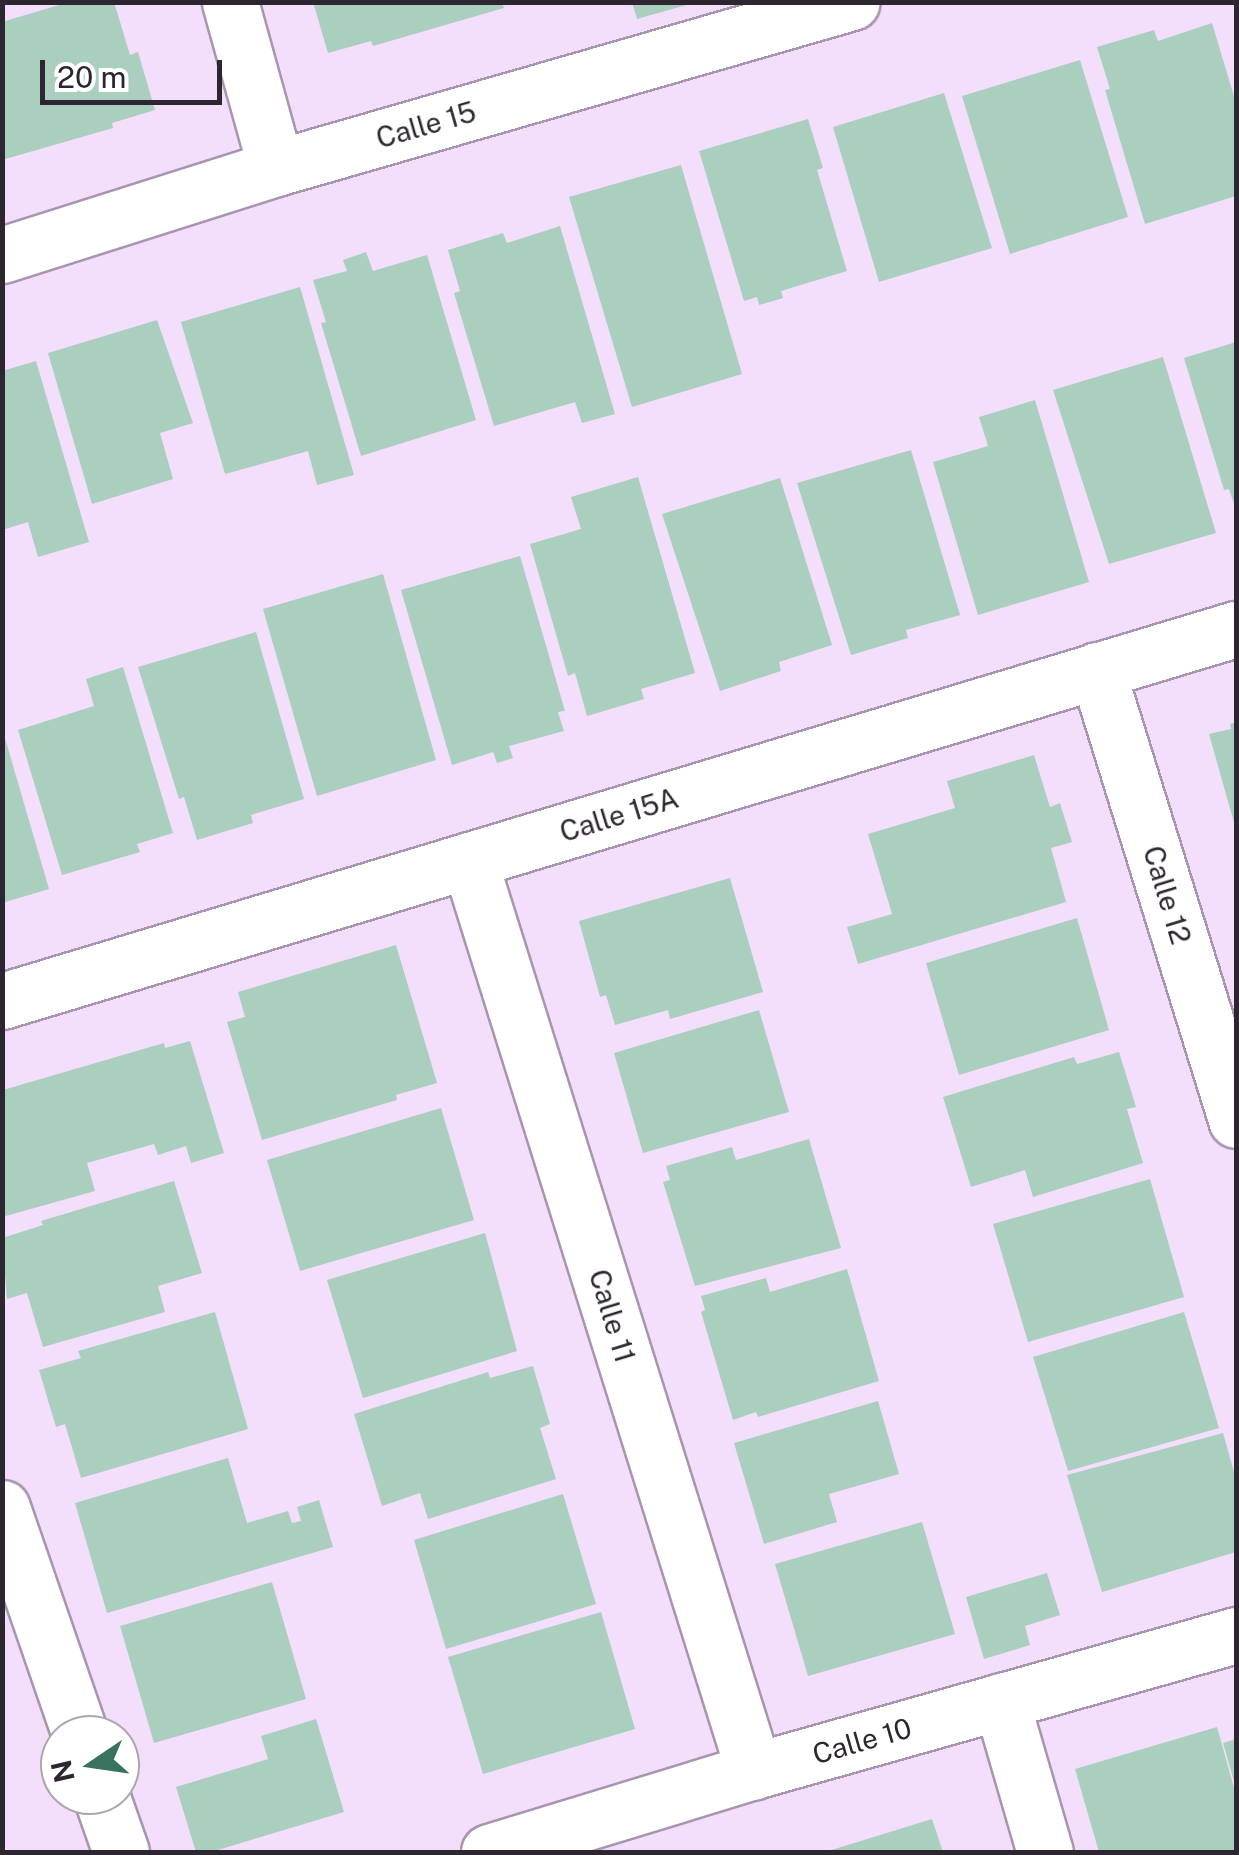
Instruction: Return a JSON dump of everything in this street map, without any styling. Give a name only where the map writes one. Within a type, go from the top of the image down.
[{"type":"street","points":[[230,2],[276,168]]},
{"type":"street","name":"Calle 15","points":[[2,255],[276,168],[852,2]]},
{"type":"street","name":"Calle 15A","points":[[2,1001],[1236,629]]},
{"type":"street","name":"Calle 12","points":[[1097,670],[1236,1120]]},
{"type":"street","name":"Calle 11","points":[[470,860],[754,1772]]},
{"type":"street","points":[[2,1508],[73,1715]]},
{"type":"street","name":"Calle 10","points":[[489,1852],[754,1772],[1236,1636]]},
{"type":"street","points":[[1001,1701],[1044,1852]]},
{"type":"street","points":[[108,1815],[121,1852]]},
{"type":"building","points":[[69,2],[114,2],[130,55],[138,52],[155,110],[112,123],[113,128],[2,160],[2,22]]},
{"type":"building","points":[[313,2],[502,2],[504,8],[373,46],[371,41],[328,53]]},
{"type":"building","points":[[632,2],[690,2],[690,4],[637,19]]},
{"type":"building","points":[[1212,23],[1236,103],[1236,196],[1145,224],[1105,90],[1110,89],[1097,47],[1154,30],[1158,41]]},
{"type":"building","points":[[1080,60],[1128,217],[1010,254],[962,96]]},
{"type":"building","points":[[944,93],[992,248],[879,282],[833,127]]},
{"type":"building","points":[[808,119],[823,168],[817,170],[847,271],[781,291],[783,298],[759,305],[757,297],[744,301],[699,151]]},
{"type":"building","points":[[681,165],[742,374],[632,407],[569,197]]},
{"type":"building","points":[[560,226],[615,414],[582,423],[575,402],[494,426],[454,293],[460,291],[448,250],[503,233],[507,243]]},
{"type":"building","points":[[366,252],[373,271],[427,255],[476,420],[361,456],[321,323],[326,322],[313,280],[347,271],[343,260]]},
{"type":"building","points":[[300,287],[354,475],[317,485],[308,451],[225,474],[181,322]]},
{"type":"building","points":[[157,320],[193,423],[160,433],[173,479],[92,504],[48,353]]},
{"type":"building","points":[[1236,342],[1236,510],[1229,489],[1224,490],[1184,358]]},
{"type":"building","points":[[1163,357],[1216,533],[1109,564],[1053,390]]},
{"type":"building","points":[[36,361],[89,542],[38,557],[28,522],[2,530],[2,371]]},
{"type":"building","points":[[1035,400],[1089,582],[978,615],[933,462],[988,446],[979,417]]},
{"type":"building","points":[[911,450],[960,615],[906,630],[908,638],[851,655],[797,483]]},
{"type":"building","points":[[638,477],[695,673],[641,689],[644,699],[587,716],[575,673],[568,676],[530,544],[581,529],[571,497]]},
{"type":"building","points":[[780,478],[832,645],[779,662],[781,671],[720,691],[662,514]]},
{"type":"building","points":[[520,556],[565,711],[558,712],[564,731],[509,746],[513,758],[497,763],[493,752],[452,765],[401,590]]},
{"type":"building","points":[[383,574],[436,760],[317,796],[263,609]]},
{"type":"building","points":[[256,632],[304,799],[251,815],[253,823],[197,840],[184,797],[179,799],[138,667]]},
{"type":"building","points":[[123,667],[173,833],[137,844],[140,852],[62,875],[18,730],[94,706],[86,679]]},
{"type":"building","points":[[1236,722],[1235,826],[1209,734],[1231,729],[1230,724]]},
{"type":"building","points":[[2,728],[49,889],[2,903]]},
{"type":"building","points":[[1034,755],[1050,807],[1060,803],[1072,842],[1051,848],[1066,902],[858,964],[847,927],[892,914],[868,834],[955,808],[947,781]]},
{"type":"building","points":[[730,878],[763,992],[670,1019],[668,1010],[615,1025],[606,995],[600,997],[579,921]]},
{"type":"building","points":[[1077,918],[1109,1030],[959,1075],[926,963]]},
{"type":"building","points":[[396,945],[437,1083],[396,1095],[397,1100],[262,1140],[227,1022],[245,1017],[238,992]]},
{"type":"building","points":[[759,1010],[789,1112],[643,1153],[614,1053]]},
{"type":"building","points":[[190,1041],[224,1153],[191,1163],[186,1146],[158,1155],[154,1144],[87,1163],[95,1191],[2,1217],[3,1090],[164,1043],[165,1048]]},
{"type":"building","points":[[1119,1052],[1136,1107],[1127,1109],[1143,1163],[1033,1197],[1025,1170],[971,1187],[943,1097],[1074,1057],[1077,1064]]},
{"type":"building","points":[[441,1108],[474,1220],[300,1271],[267,1160]]},
{"type":"building","points":[[809,1139],[841,1248],[695,1286],[663,1182],[670,1180],[666,1166],[732,1147],[736,1160]]},
{"type":"building","points":[[1150,1179],[1184,1297],[1028,1342],[993,1224]]},
{"type":"building","points":[[174,1181],[202,1273],[158,1286],[165,1312],[43,1347],[27,1293],[7,1299],[2,1238],[43,1225],[41,1221]]},
{"type":"building","points":[[485,1233],[517,1351],[363,1398],[327,1280]]},
{"type":"building","points":[[847,1269],[879,1381],[758,1417],[756,1412],[733,1420],[701,1312],[705,1310],[701,1296],[766,1278],[770,1292]]},
{"type":"building","points":[[215,1312],[248,1429],[81,1478],[65,1424],[56,1427],[39,1370],[81,1358],[78,1351]]},
{"type":"building","points":[[1184,1312],[1219,1428],[1068,1471],[1033,1357]]},
{"type":"building","points":[[533,1366],[550,1424],[540,1428],[556,1479],[428,1519],[420,1493],[382,1506],[354,1414],[488,1372],[490,1378]]},
{"type":"building","points":[[878,1401],[899,1474],[829,1494],[837,1522],[764,1544],[734,1443]]},
{"type":"building","points":[[1223,1433],[1236,1479],[1236,1552],[1102,1592],[1067,1475]]},
{"type":"building","points":[[228,1458],[247,1523],[288,1511],[292,1523],[301,1521],[297,1507],[319,1500],[333,1547],[107,1613],[75,1503]]},
{"type":"building","points":[[563,1494],[596,1604],[446,1649],[414,1540]]},
{"type":"building","points":[[922,1522],[955,1634],[808,1676],[775,1564]]},
{"type":"building","points":[[1047,1573],[1060,1615],[1025,1626],[1030,1645],[984,1659],[966,1597]]},
{"type":"building","points":[[272,1582],[306,1699],[154,1743],[120,1626]]},
{"type":"building","points":[[601,1612],[635,1729],[483,1774],[448,1657]]},
{"type":"building","points":[[316,1719],[344,1812],[211,1852],[196,1852],[176,1787],[268,1759],[261,1736]]},
{"type":"building","points":[[1217,1727],[1236,1795],[1236,1852],[1099,1852],[1075,1769]]},
{"type":"building","points":[[1236,1739],[1236,1785],[1235,1785],[1223,1743]]},
{"type":"building","points":[[932,1819],[943,1852],[825,1852]]}]
